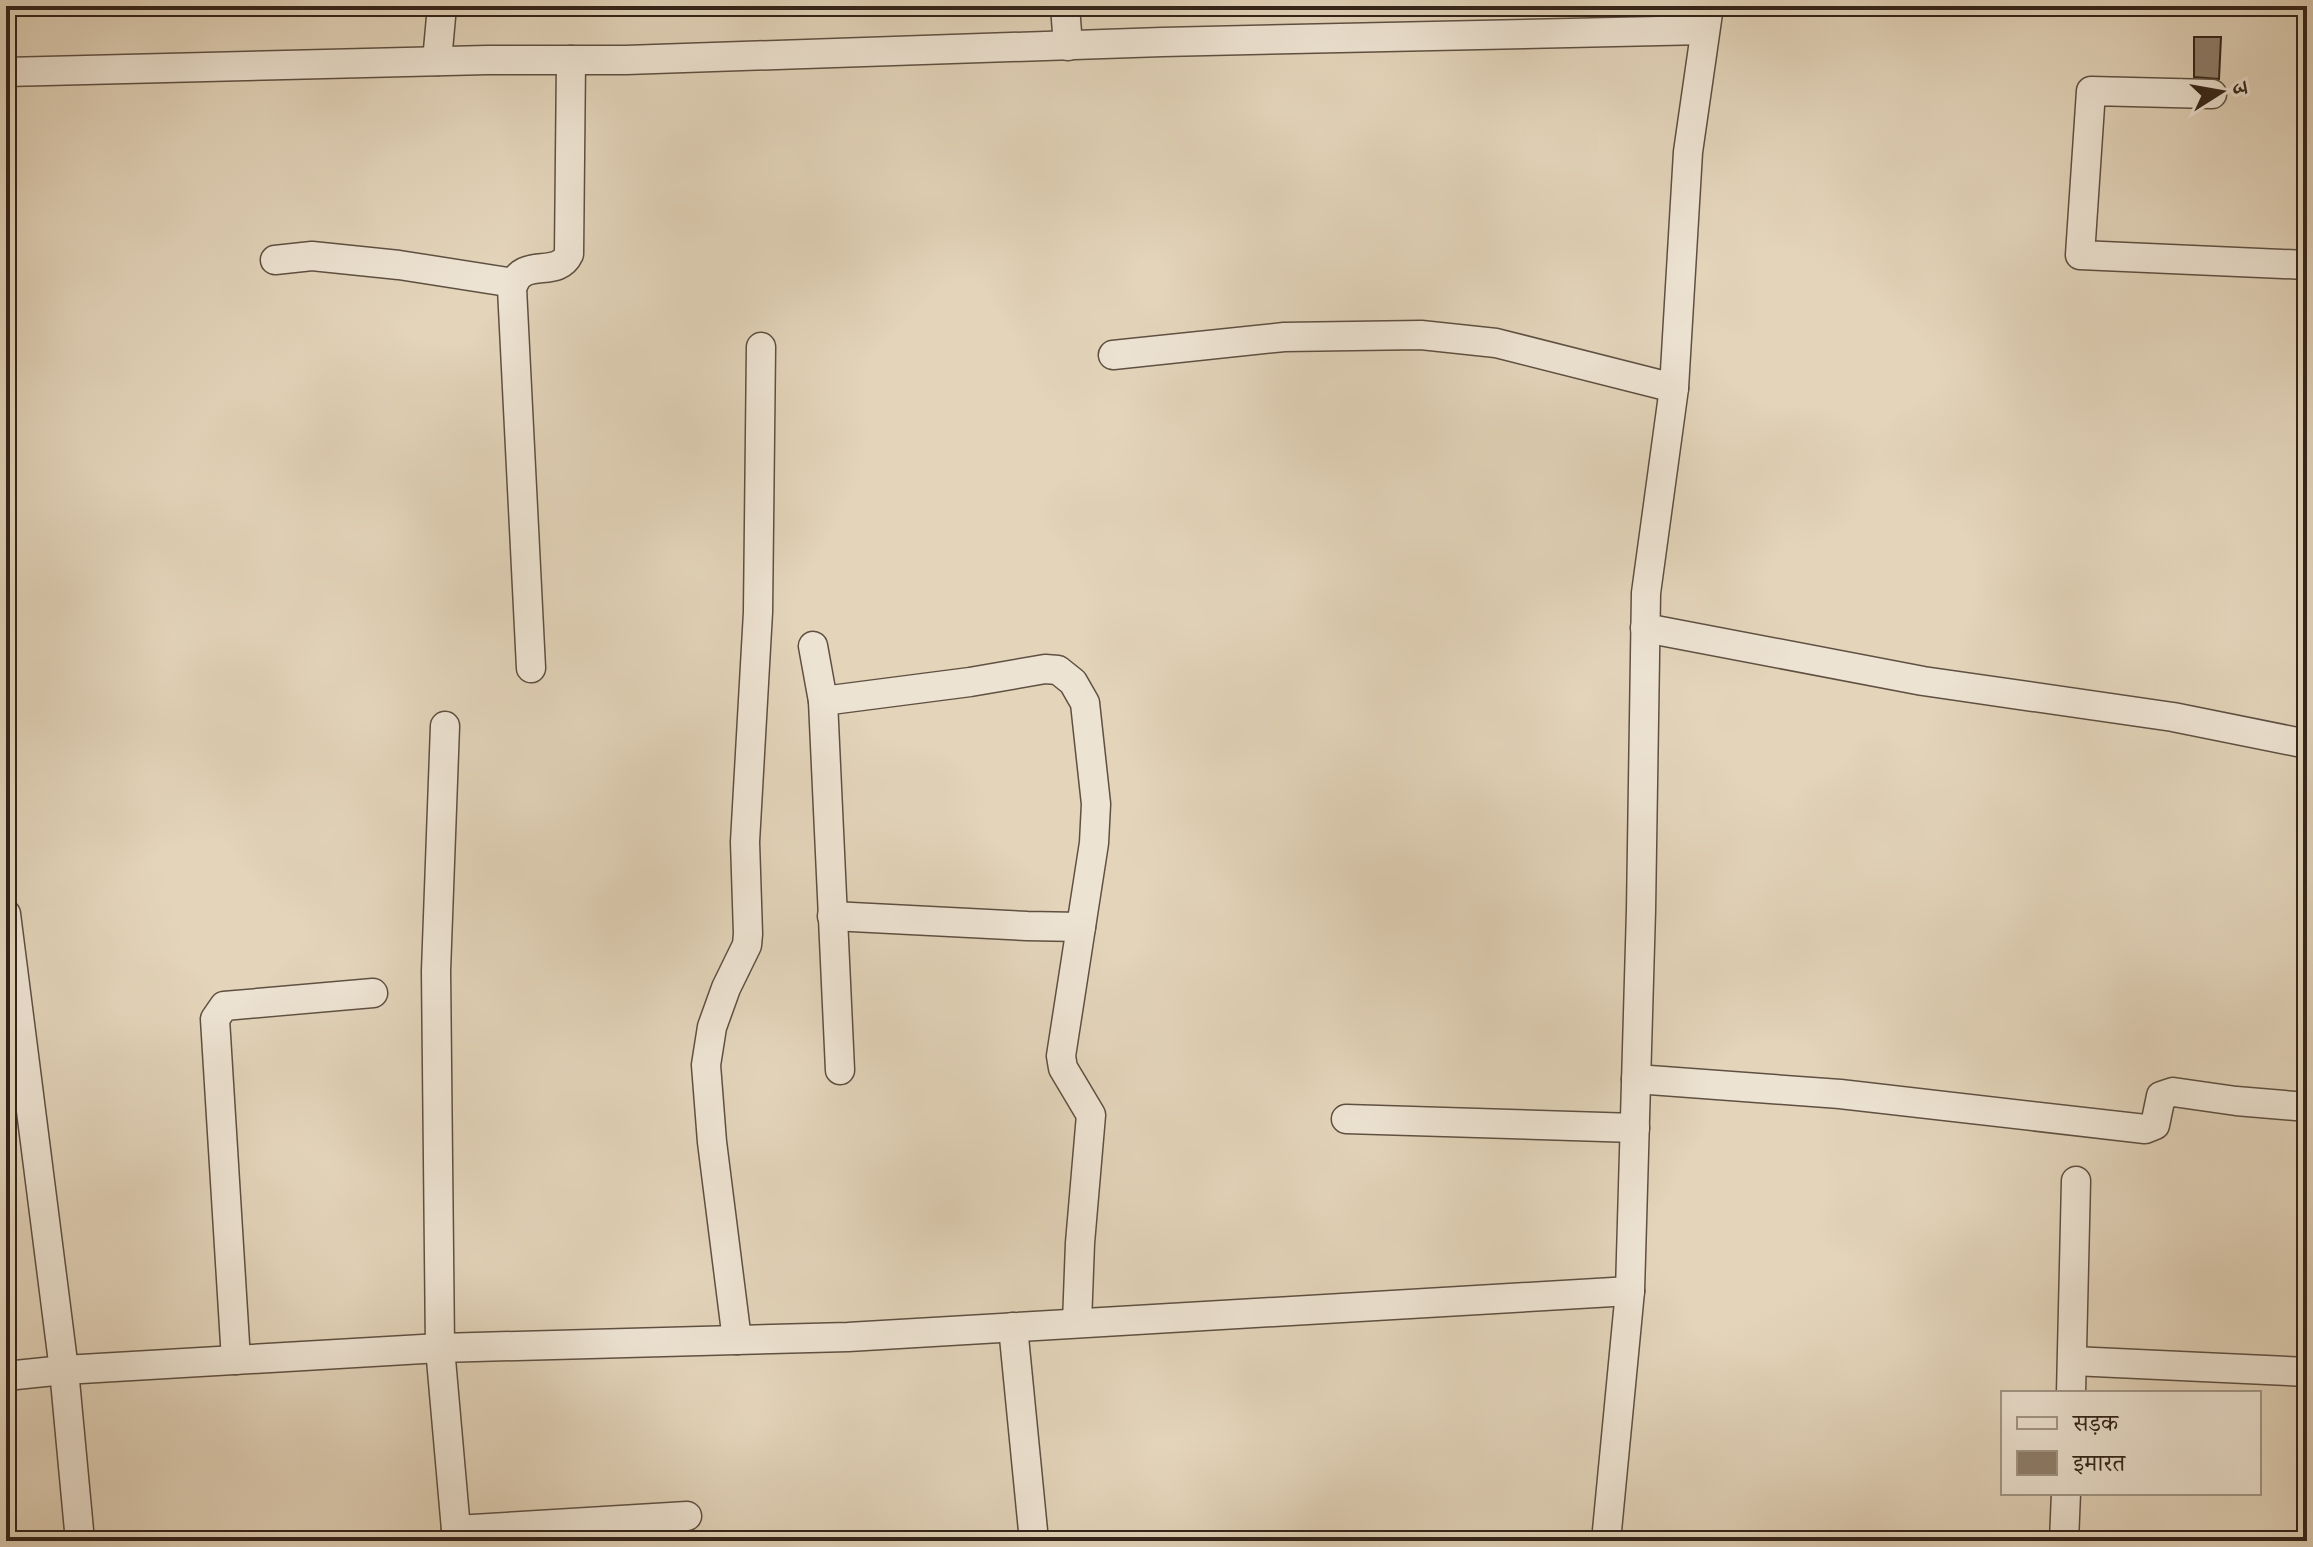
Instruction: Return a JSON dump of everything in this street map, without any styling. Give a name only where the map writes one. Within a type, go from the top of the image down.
[{"type":"street","points":[[437,61],[442,6]]},
{"type":"street","points":[[1065,6],[1068,46]]},
{"type":"street","points":[[6,72],[1068,46],[1707,18],[1688,152],[1674,388],[1646,593],[1630,1291],[1606,1541]]},
{"type":"street","points":[[531,668],[513,342],[514,283],[521,272],[557,265],[566,261],[569,254],[571,60]]},
{"type":"street","points":[[2212,94],[2091,91],[2080,255],[2307,265]]},
{"type":"street","points":[[275,260],[312,256],[399,265],[514,283]]},
{"type":"street","points":[[1113,355],[1284,337],[1421,335],[1496,343],[1674,388]]},
{"type":"street","points":[[737,1340],[710,1126],[706,1065],[712,1027],[726,988],[747,945],[748,934],[745,842],[758,612],[761,347]]},
{"type":"street","points":[[1645,628],[1923,681],[2173,717],[2307,744]]},
{"type":"street","points":[[813,646],[823,701],[840,1070]]},
{"type":"street","points":[[823,701],[1045,669],[1058,670],[1073,682],[1085,703],[1096,804],[1094,843],[1061,1056],[1063,1068],[1091,1115],[1077,1323]]},
{"type":"street","points":[[445,726],[436,971],[440,1348],[457,1536],[550,1533],[687,1516]]},
{"type":"street","points":[[6,914],[11,1005],[64,1370],[80,1541]]},
{"type":"street","points":[[832,916],[1081,927]]},
{"type":"street","points":[[236,1360],[215,1019],[224,1006],[373,993]]},
{"type":"street","points":[[1636,1079],[1840,1094],[2145,1129],[2155,1125],[2161,1096],[2173,1092],[2307,1107]]},
{"type":"street","points":[[1346,1119],[1635,1128]]},
{"type":"street","points":[[2071,1391],[2076,1181]]},
{"type":"street","points":[[6,1376],[440,1348],[737,1340],[1013,1327],[1630,1291]]},
{"type":"street","points":[[1013,1327],[1034,1541]]},
{"type":"street","points":[[2073,1361],[2307,1372]]},
{"type":"street","points":[[2064,1541],[2066,1495]]},
{"type":"building","points":[[2194,37],[2221,37],[2219,79],[2194,77]]}]
